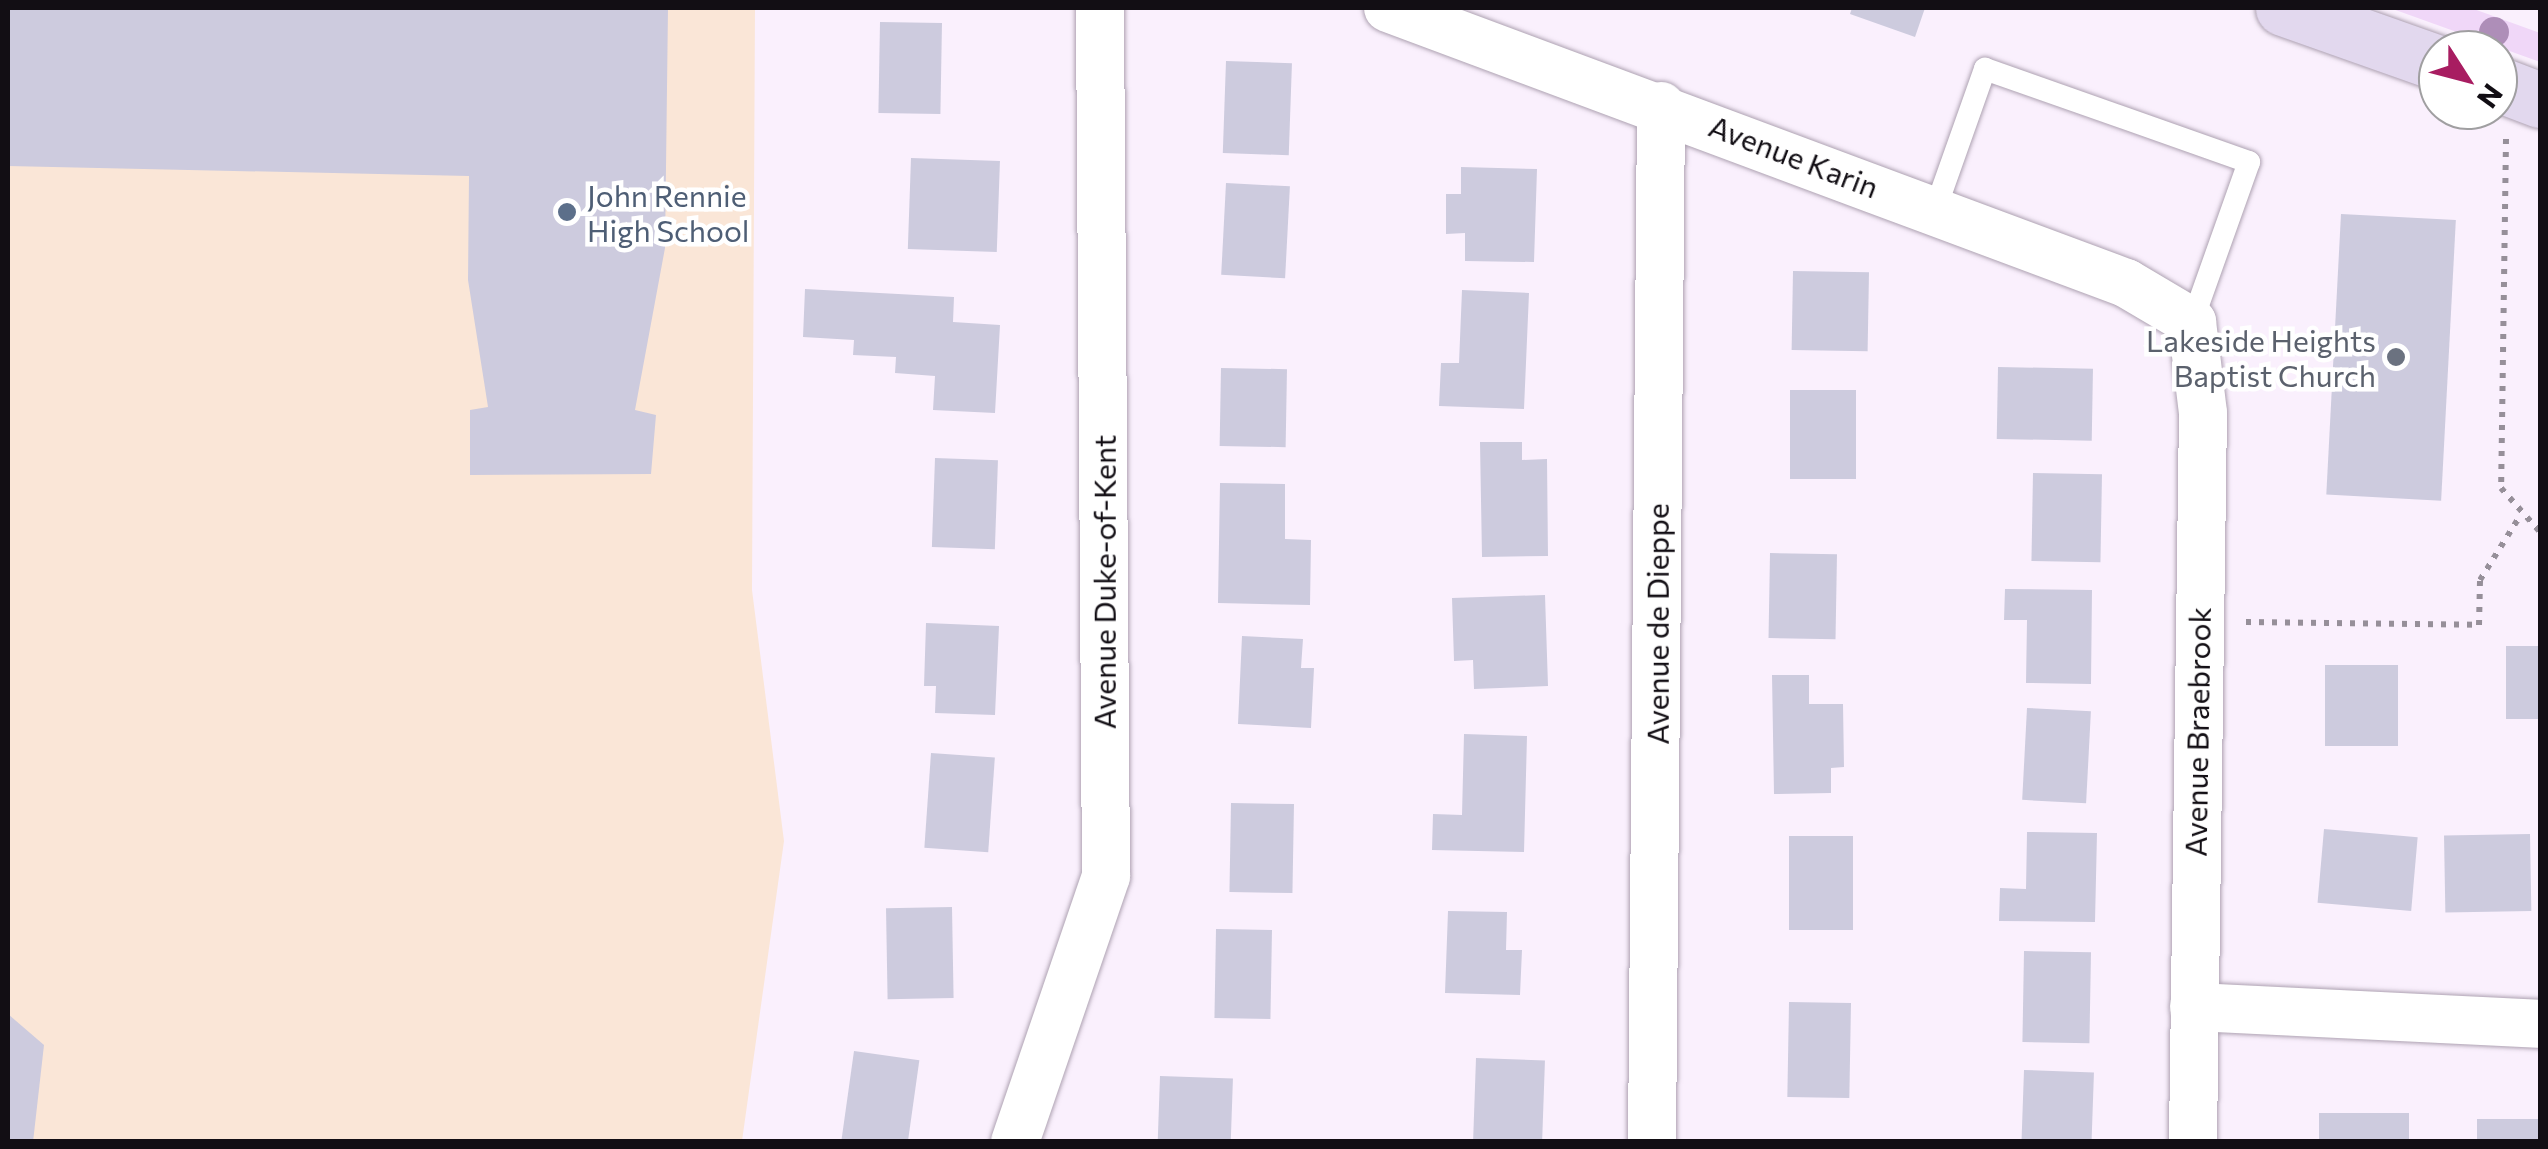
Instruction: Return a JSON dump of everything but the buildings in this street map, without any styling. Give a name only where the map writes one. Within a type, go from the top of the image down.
[{"type":"main road","points":[[2283,8],[2418,56]]},
{"type":"street","name":"Avenue Duke-of-Kent","points":[[1015,1142],[1106,876],[1100,8]]},
{"type":"street","name":"Avenue Karin","points":[[1388,8],[1661,106],[2126,283],[2192,322]]},
{"type":"street","name":"Avenue de Dieppe","points":[[1652,1142],[1661,106]]},
{"type":"street","name":"Avenue Braebrook","points":[[2192,322],[2204,414],[2193,1142]]},
{"type":"street","points":[[2194,1006],[2540,1024]]},
{"type":"lane","points":[[1935,210],[1985,69],[2248,162],[2192,322]]},
{"type":"path","points":[[2514,130],[2500,473],[2520,516],[2540,532]]},
{"type":"path","points":[[2224,622],[2479,625],[2480,580],[2520,516]]},
{"type":"shaded area","points":[[8,8],[755,8],[752,590],[784,841],[742,1141],[8,1141]]},
{"type":"shaded area","points":[[2390,8],[2471,8],[2540,33],[2540,62],[2518,54],[2518,30],[2451,30]]},
{"type":"place","name":"John Rennie High School","points":[[567,212]]},
{"type":"place","name":"Lakeside Heights Baptist Church","points":[[2396,357]]}]
